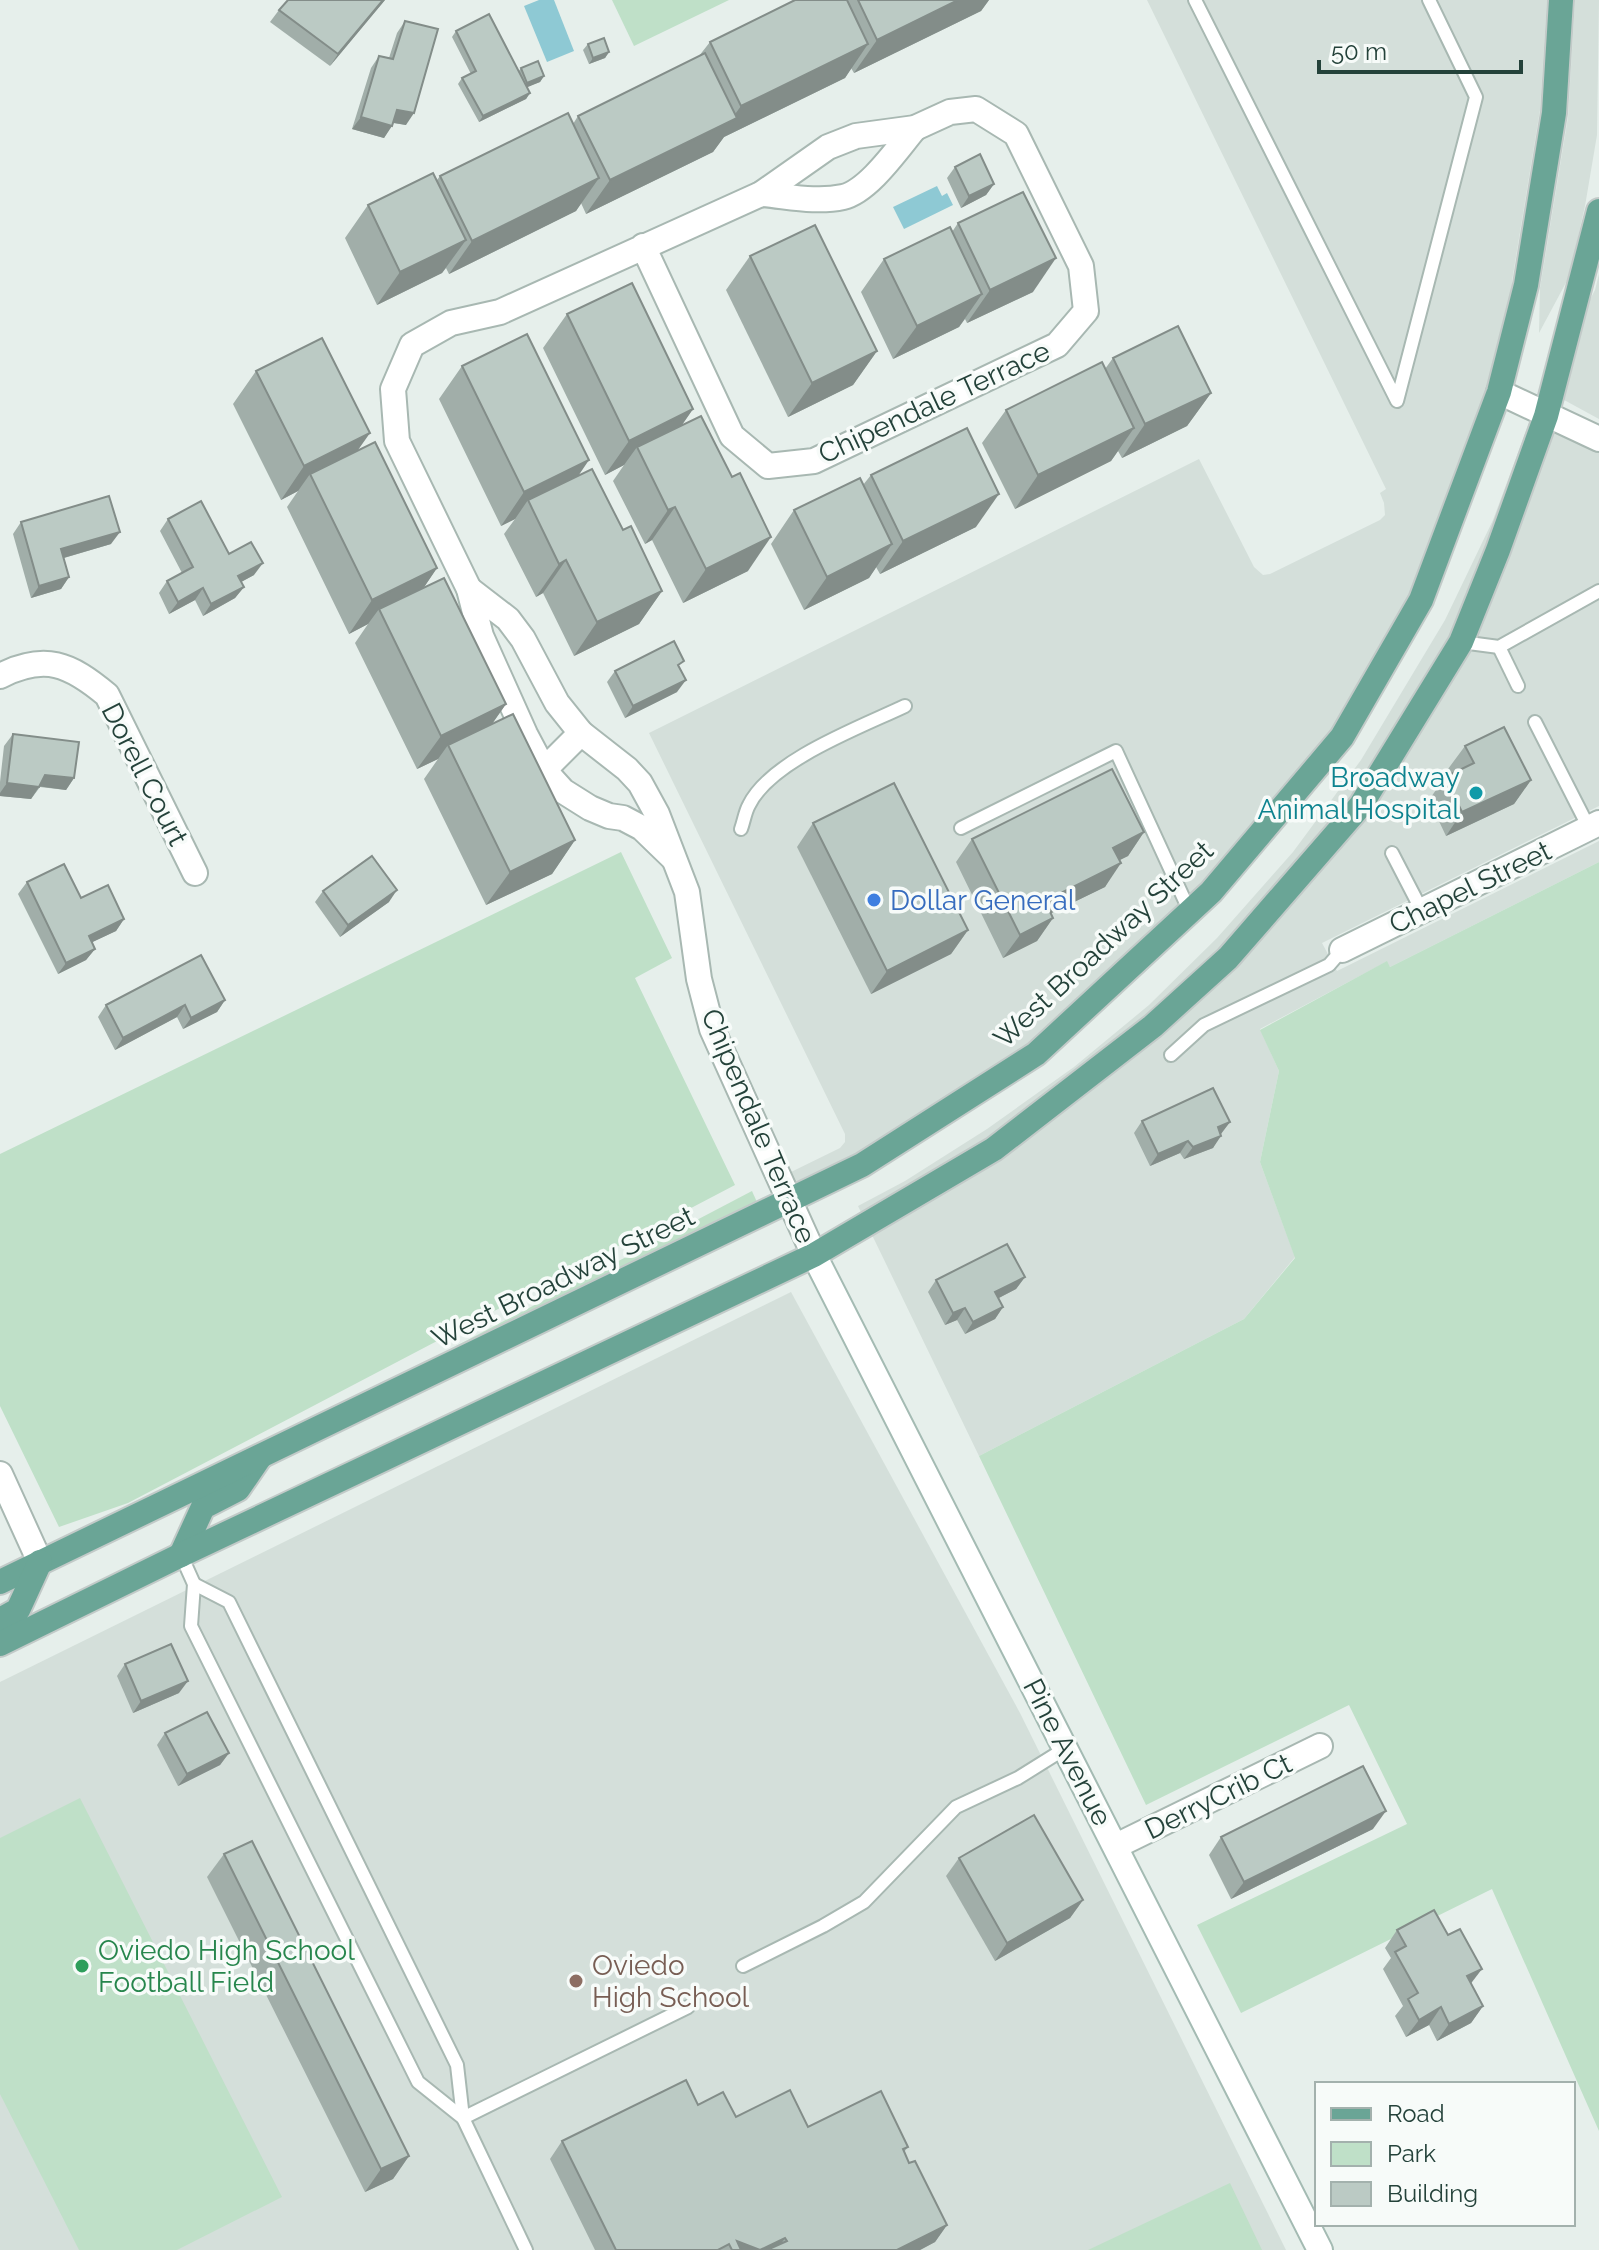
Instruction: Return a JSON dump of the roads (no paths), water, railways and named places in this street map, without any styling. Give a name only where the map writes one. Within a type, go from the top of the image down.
[{"type":"main road","name":"West Broadway Street","points":[[0,1582],[862,1165],[1036,1054],[1211,892],[1342,737],[1421,600],[1499,392],[1526,285],[1554,113],[1561,0]]},
{"type":"main road","points":[[0,1644],[814,1255],[994,1149],[1153,1026],[1228,958],[1361,805],[1461,642],[1546,416],[1599,211]]},
{"type":"main road","points":[[181,1555],[203,1507],[238,1489],[261,1455]]},
{"type":"main road","points":[[0,1620],[18,1610],[40,1562]]},
{"type":"street","name":"Chipendale Terrace","points":[[643,246],[732,436],[768,466],[814,461],[1057,345],[1086,311],[1081,266],[1016,134],[976,109],[950,112],[915,128],[856,136],[828,147],[761,194],[643,246],[500,312],[451,323],[412,345],[393,389],[397,441],[469,589],[481,636],[525,734],[544,770],[563,791],[609,816],[623,818],[642,828],[672,857]]},
{"type":"street","name":"Chipendale Terrace","points":[[761,194],[819,200],[846,197],[867,183],[915,128]]},
{"type":"street","points":[[1499,392],[1599,439]]},
{"type":"street","name":"Chipendale Terrace","points":[[469,589],[508,619],[523,639],[557,703],[581,733],[640,783],[657,814],[687,892],[699,979],[712,1029],[814,1255]]},
{"type":"street","name":"Dorell Court","points":[[0,676],[21,665],[48,662],[83,675],[107,695],[195,873]]},
{"type":"street","points":[[544,770],[581,733]]},
{"type":"street","points":[[609,816],[640,783]]},
{"type":"street","name":"Chapel Street","points":[[1342,950],[1594,826]]},
{"type":"street","name":"Pine Avenue","points":[[814,1255],[1320,2250]]},
{"type":"street","points":[[0,1474],[40,1562]]},
{"type":"street","name":"DerryCrib Ct","points":[[1116,1846],[1320,1746]]},
{"type":"lane","points":[[1195,0],[1397,401],[1476,97],[1429,0]]},
{"type":"lane","points":[[1461,642],[1499,647],[1599,591]]},
{"type":"lane","points":[[1499,647],[1518,686]]},
{"type":"lane","points":[[741,829],[749,804],[770,778],[789,763],[905,706]]},
{"type":"lane","points":[[1535,722],[1594,826]]},
{"type":"lane","points":[[961,828],[1116,751],[1190,912]]},
{"type":"lane","points":[[1392,853],[1422,911]]},
{"type":"lane","points":[[1171,1055],[1204,1025],[1329,965],[1342,950]]},
{"type":"lane","points":[[181,1555],[194,1584],[191,1626],[418,2082],[463,2118]]},
{"type":"lane","points":[[194,1584],[229,1602],[457,2065],[463,2118],[526,2250]]},
{"type":"lane","points":[[743,1966],[864,1902],[956,1807],[1018,1778],[1066,1748]]},
{"type":"lane","points":[[463,2118],[688,2007]]},
{"type":"water","points":[[539,0],[554,0],[574,51],[547,62],[524,6]]},
{"type":"water","points":[[937,186],[942,196],[947,193],[953,205],[904,229],[893,207]]},
{"type":"place","name":"Broadway Animal Hospital","points":[[1476,793]]},
{"type":"place","name":"Dollar General","points":[[874,900]]},
{"type":"place","name":"Oviedo High School Football Field","points":[[82,1966]]},
{"type":"place","name":"Oviedo High School","points":[[576,1981]]}]
